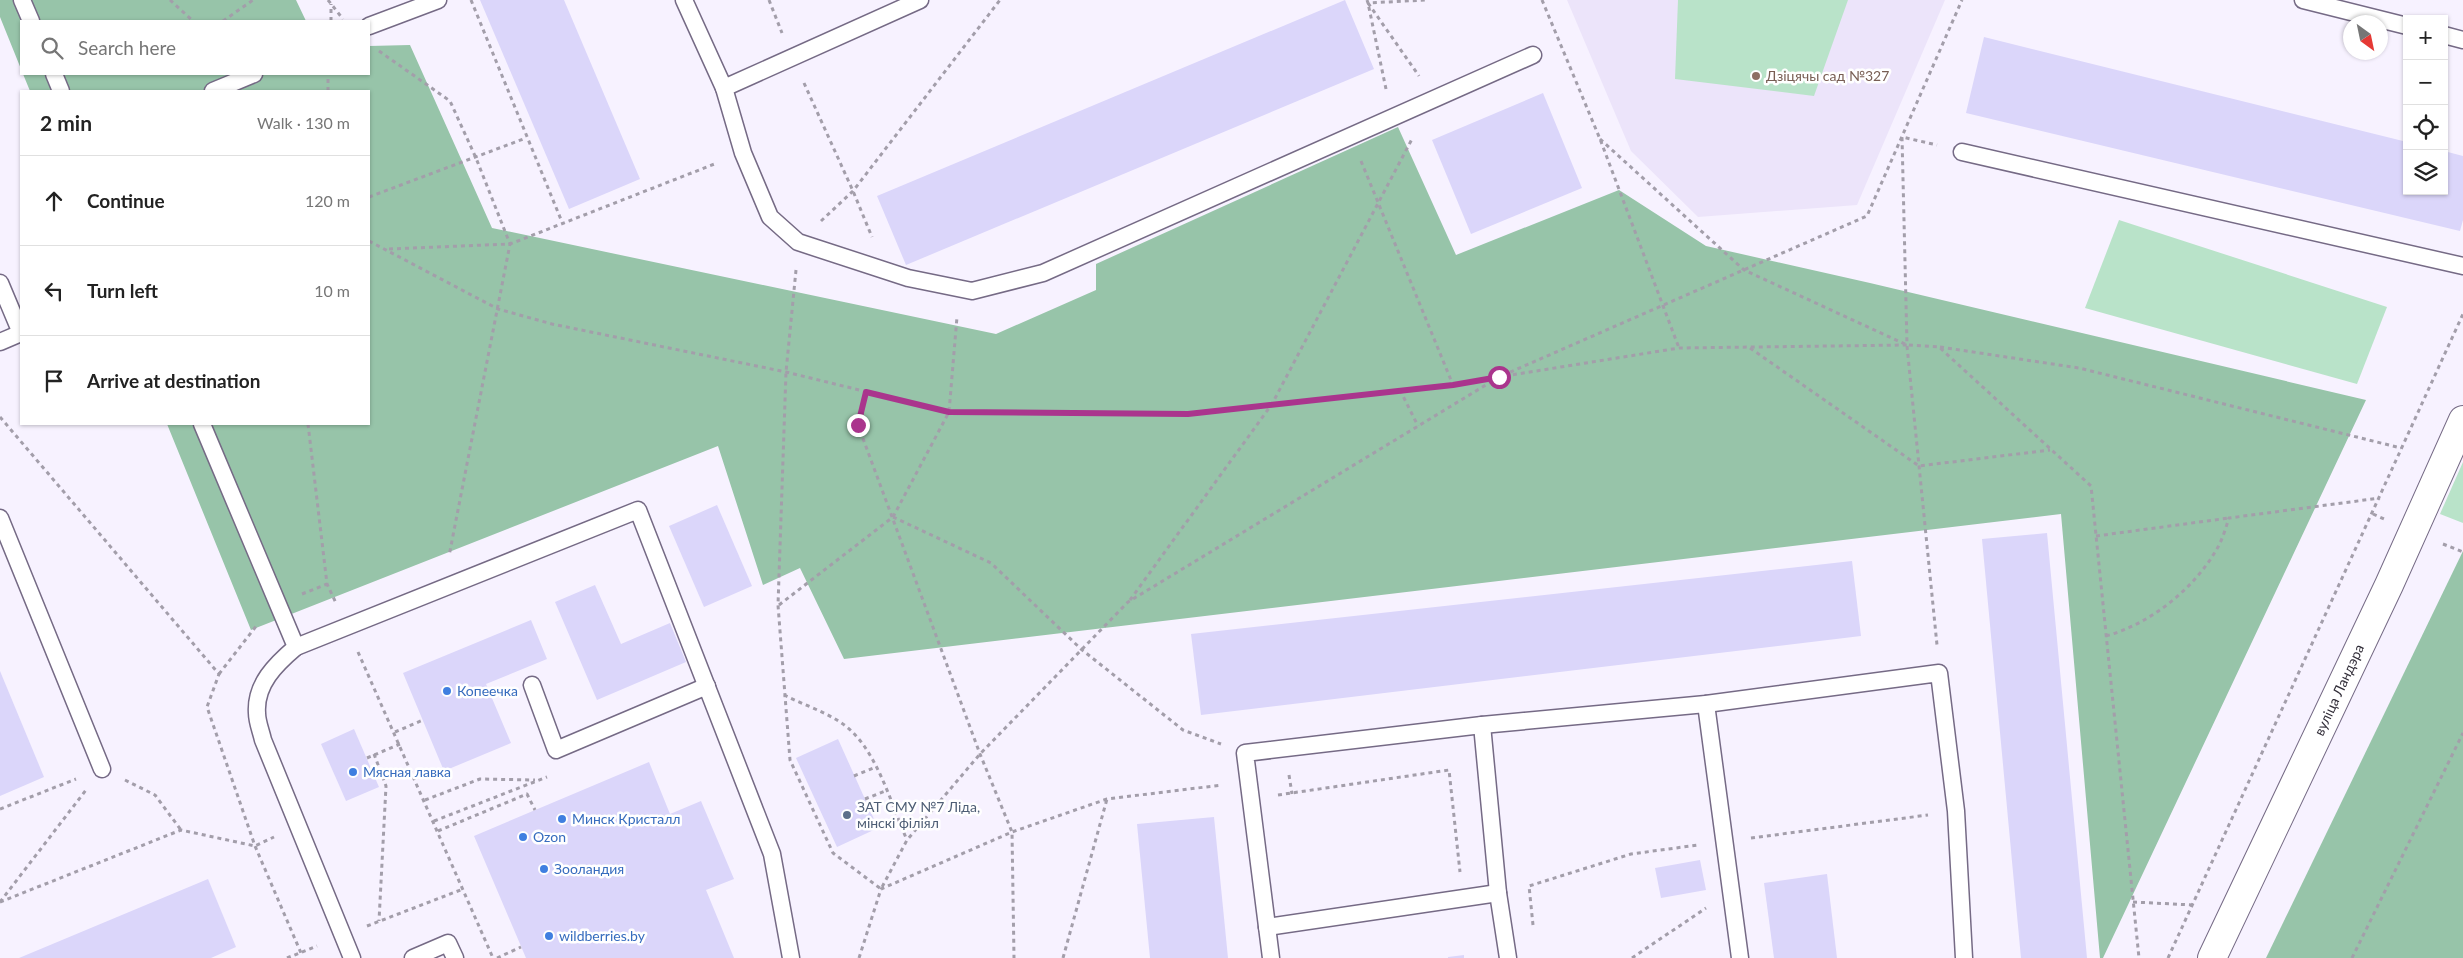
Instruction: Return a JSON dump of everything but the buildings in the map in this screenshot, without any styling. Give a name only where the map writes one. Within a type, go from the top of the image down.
[{"type":"street","name":"вуліца Ландэра","points":[[2212,958],[2389,585],[2463,420]]},
{"type":"lane","points":[[22,0],[31,20]]},
{"type":"lane","points":[[370,26],[438,0]]},
{"type":"lane","points":[[684,0],[724,88],[744,153],[770,217],[798,242],[908,278],[972,291],[1043,272],[1533,55]]},
{"type":"lane","points":[[724,88],[920,0]]},
{"type":"lane","points":[[2303,0],[2403,25]]},
{"type":"lane","points":[[2448,36],[2463,40]]},
{"type":"lane","points":[[54,75],[61,90]]},
{"type":"lane","points":[[215,90],[252,75]]},
{"type":"lane","points":[[1962,152],[2463,266]]},
{"type":"lane","points":[[0,284],[20,331]]},
{"type":"lane","points":[[0,342],[20,333]]},
{"type":"lane","points":[[202,425],[296,647]]},
{"type":"lane","points":[[352,958],[263,740],[256,712],[260,692],[271,669],[296,647],[638,510],[772,854],[791,958]]},
{"type":"lane","points":[[0,518],[102,769]]},
{"type":"lane","points":[[1271,958],[1245,753],[1482,725],[1706,704],[1940,673],[1956,811],[1964,958]]},
{"type":"lane","points":[[532,685],[556,750],[707,686]]},
{"type":"lane","points":[[1706,704],[1740,958]]},
{"type":"lane","points":[[1482,725],[1498,893],[1508,958]]},
{"type":"lane","points":[[1267,927],[1498,893]]},
{"type":"lane","points":[[413,958],[448,943],[455,958]]},
{"type":"path","points":[[170,0],[192,20]]},
{"type":"path","points":[[224,20],[253,0]]},
{"type":"path","points":[[471,0],[562,222]]},
{"type":"path","points":[[769,0],[792,57],[853,191],[885,270]]},
{"type":"path","points":[[881,889],[833,853],[790,760],[778,605],[786,372],[798,242],[853,191],[1000,0]]},
{"type":"path","points":[[1367,2],[1426,0]]},
{"type":"path","points":[[1542,0],[1600,138],[1679,348]]},
{"type":"path","points":[[1128,602],[1499,377],[1868,216],[1962,0]]},
{"type":"path","points":[[330,1],[331,20]]},
{"type":"path","points":[[330,1],[344,20]]},
{"type":"path","points":[[859,958],[881,889],[906,840],[980,754],[1128,602],[1272,404],[1434,98],[1367,2]]},
{"type":"path","points":[[1367,2],[1392,116]]},
{"type":"path","points":[[377,49],[450,101],[476,158],[510,244],[442,590]]},
{"type":"path","points":[[328,75],[328,90]]},
{"type":"path","points":[[1350,135],[1453,385]]},
{"type":"path","points":[[1902,137],[1962,152]]},
{"type":"path","points":[[1902,137],[1907,346],[1940,673]]},
{"type":"path","points":[[370,197],[526,138]]},
{"type":"path","points":[[1600,138],[1744,270],[1907,346]]},
{"type":"path","points":[[388,250],[510,244],[562,222],[744,153]]},
{"type":"path","points":[[370,241],[498,309],[552,324],[786,372],[949,412],[1188,414],[1453,385],[1679,348],[1907,346],[1939,347],[2079,368],[2401,448]]},
{"type":"path","points":[[778,605],[893,517],[949,412],[959,288]]},
{"type":"path","points":[[2168,958],[2463,314]]},
{"type":"path","points":[[1749,347],[1919,466],[2051,450]]},
{"type":"path","points":[[1939,347],[2091,486],[2139,958]]},
{"type":"path","points":[[1400,390],[1418,426]]},
{"type":"path","points":[[866,392],[858,425],[980,754],[1012,832],[1014,958]]},
{"type":"path","points":[[0,416],[219,674],[207,707],[255,846],[301,953]]},
{"type":"path","points":[[308,425],[327,584]]},
{"type":"path","points":[[2096,536],[2380,498]]},
{"type":"path","points":[[893,517],[991,563],[1081,649],[1183,730],[1245,753]]},
{"type":"path","points":[[2106,636],[2128,630],[2150,618],[2201,574],[2220,545],[2229,518]]},
{"type":"path","points":[[2441,543],[2463,552]]},
{"type":"path","points":[[358,651],[495,958],[521,947]]},
{"type":"path","points":[[784,695],[840,722],[863,743],[876,767],[906,840]]},
{"type":"path","points":[[395,732],[423,720]]},
{"type":"path","points":[[2352,958],[2463,733]]},
{"type":"path","points":[[366,758],[400,744]]},
{"type":"path","points":[[374,754],[386,786],[379,922]]},
{"type":"path","points":[[854,776],[876,767]]},
{"type":"path","points":[[0,809],[102,769],[155,794],[181,830]]},
{"type":"path","points":[[0,902],[102,769]]},
{"type":"path","points":[[881,889],[1012,832],[1107,799],[1251,789],[1292,794],[1449,770],[1463,898]]},
{"type":"path","points":[[425,800],[480,779],[538,780]]},
{"type":"path","points":[[865,799],[885,790]]},
{"type":"path","points":[[438,831],[527,794],[534,810]]},
{"type":"path","points":[[1063,958],[1107,799]]},
{"type":"path","points":[[0,902],[181,830],[255,846],[298,827]]},
{"type":"path","points":[[287,958],[463,889]]},
{"type":"path","points":[[1632,958],[1731,891]]},
{"type":"path","points":[[2133,902],[2193,905]]},
{"type":"shaded area","name":"Дзіцячы сад №327","points":[[1567,0],[1945,0],[1857,205],[1698,217],[1631,151]]},
{"type":"green space","points":[[0,0],[296,0],[306,20],[20,20],[20,67],[0,17]]},
{"type":"green space","points":[[1678,0],[1848,0],[1814,96],[1675,79]]},
{"type":"green space","points":[[410,45],[492,228],[996,334],[1096,290],[1096,264],[1398,127],[1456,255],[1619,190],[1706,246],[2366,400],[2103,958],[2100,958],[2061,514],[844,659],[800,568],[763,585],[718,446],[251,630],[167,425],[370,425],[370,90],[30,90],[23,75],[370,75],[370,46]]},
{"type":"green space","points":[[2119,220],[2387,307],[2357,384],[2085,308]]},
{"type":"green space","points":[[2463,462],[2463,523],[2440,514]]},
{"type":"green space","points":[[2463,551],[2463,958],[2266,958]]},
{"type":"place","name":"Дзіцячы сад №327","points":[[1756,76]]},
{"type":"place","name":"Копеечка","points":[[447,691]]},
{"type":"place","name":"Мясная лавка","points":[[353,772]]},
{"type":"place","name":"ЗАТ СМУ №7 Ліда, мінскі філіял","points":[[847,815]]},
{"type":"place","name":"Минск Кристалл","points":[[562,819]]},
{"type":"place","name":"Ozon","points":[[523,837]]},
{"type":"place","name":"Зооландия","points":[[544,869]]},
{"type":"place","name":"wildberries.by","points":[[549,936]]},
{"type":"route","points":[[858,425],[866,392],[949,412],[1188,414],[1453,385],[1499,377]]}]
